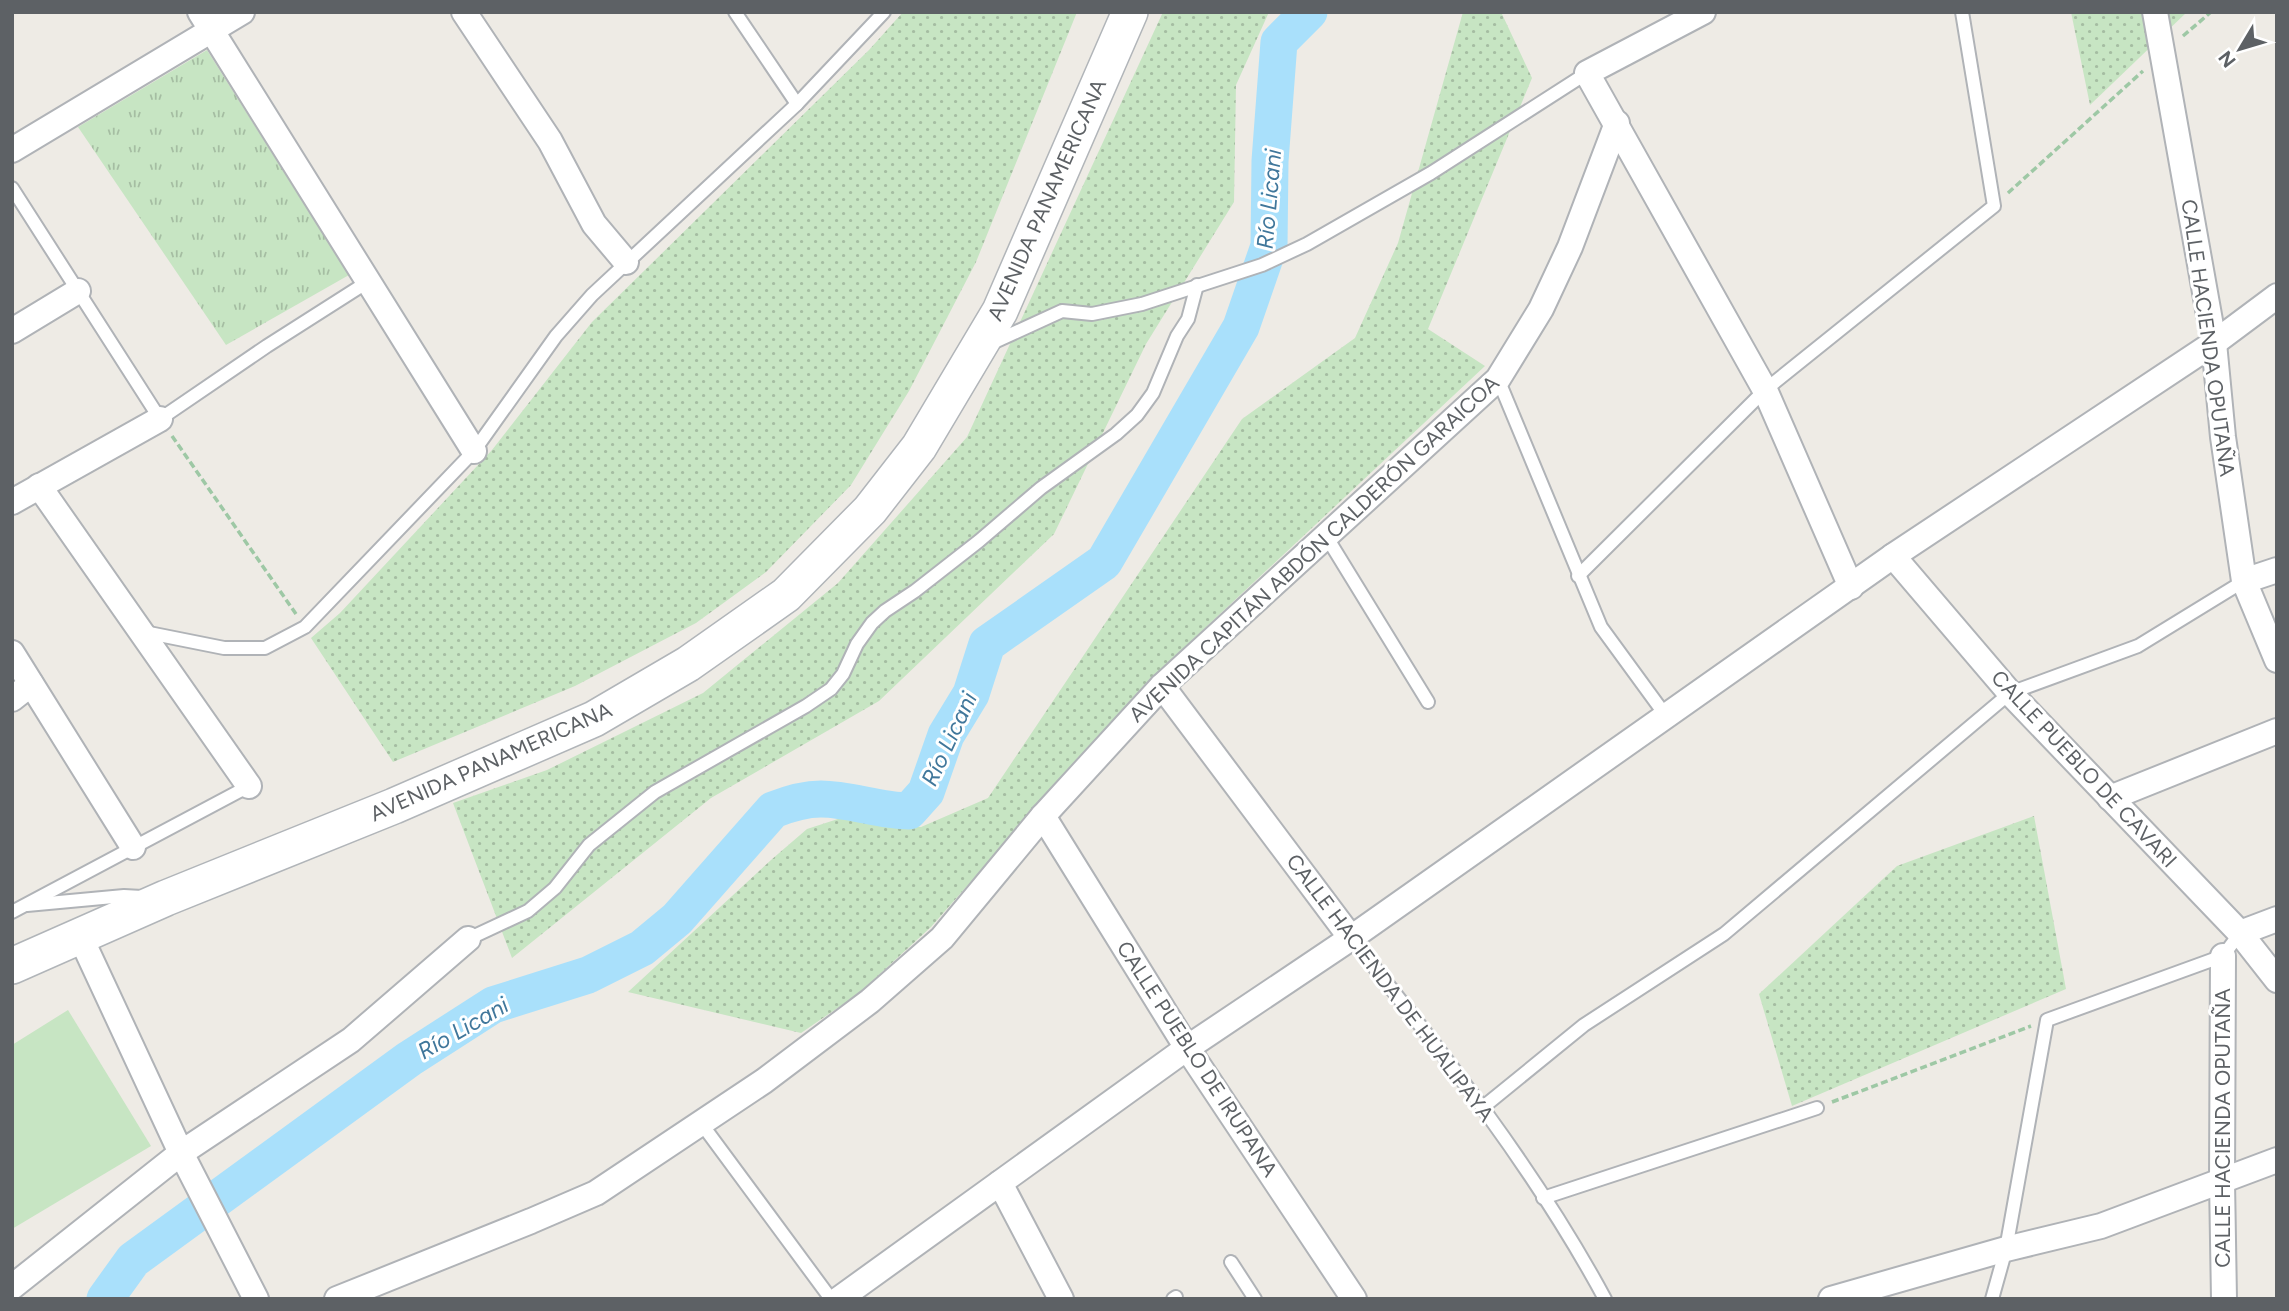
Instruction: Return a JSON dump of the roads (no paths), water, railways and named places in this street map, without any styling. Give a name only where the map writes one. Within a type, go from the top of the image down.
[{"type":"main road","name":"AVENIDA PANAMERICANA","points":[[12,966],[166,898],[394,806],[594,719],[688,664],[786,595],[870,510],[919,447],[976,351],[1000,310],[1130,12]]},
{"type":"street","points":[[12,150],[206,21],[242,12]]},
{"type":"street","points":[[464,12],[550,141],[594,224],[626,262]]},
{"type":"street","points":[[1703,12],[1587,73],[1617,122],[1765,390],[1851,587]]},
{"type":"street","name":"CALLE HACIENDA OPUTAÑA","points":[[2155,12],[2214,343],[2223,437],[2244,581],[2277,660]]},
{"type":"street","points":[[206,21],[474,451]]},
{"type":"street","name":"AVENIDA CAPITÁN ABDÓN CALDERÓN GARAICOA","points":[[341,1298],[596,1193],[764,1082],[870,1001],[942,938],[1043,816],[1162,687],[1498,379],[1541,309],[1570,247],[1617,122]]},
{"type":"street","points":[[12,331],[78,291]]},
{"type":"street","points":[[839,1299],[1187,1048],[1350,938],[1893,556],[2214,343],[2277,296]]},
{"type":"street","points":[[12,502],[160,419]]},
{"type":"street","points":[[39,486],[249,786]]},
{"type":"street","name":"CALLE PUEBLO DE CAVARI","points":[[1893,556],[2010,693],[2240,933],[2277,980]]},
{"type":"street","points":[[2244,581],[2277,570]]},
{"type":"street","points":[[12,653],[22,692],[132,847]]},
{"type":"street","name":"CALLE HACIENDA DE HUALIPAYA","points":[[1162,687],[1350,938]]},
{"type":"street","points":[[2110,798],[2277,731]]},
{"type":"street","name":"CALLE PUEBLO DE IRUPANA","points":[[1043,816],[1187,1048],[1354,1299]]},
{"type":"street","points":[[2240,933],[2277,919]]},
{"type":"street","points":[[80,936],[181,1153],[256,1299]]},
{"type":"street","points":[[12,1287],[181,1153],[351,1040],[468,939]]},
{"type":"street","name":"CALLE HACIENDA OPUTAÑA","points":[[2223,956],[2224,1299]]},
{"type":"street","points":[[1831,1299],[2006,1249],[2101,1226],[2277,1160]]},
{"type":"street","points":[[1000,1183],[1061,1299]]},
{"type":"lane","points":[[735,12],[797,104]]},
{"type":"lane","points":[[140,631],[224,648],[265,648],[305,627],[474,451],[556,336],[592,295],[797,104],[884,12]]},
{"type":"lane","points":[[1578,576],[1765,390],[1994,206],[1962,12]]},
{"type":"lane","points":[[976,351],[1062,311],[1092,314],[1142,303],[1248,270],[1307,244],[1431,173],[1587,73]]},
{"type":"lane","points":[[12,188],[160,419],[369,281]]},
{"type":"lane","points":[[468,939],[528,911],[555,888],[589,845],[654,792],[806,706],[831,689],[843,674],[857,644],[872,623],[885,611],[968,550],[1041,488],[1116,434],[1137,415],[1153,393],[1177,336],[1188,319],[1197,285]]},
{"type":"lane","points":[[1498,379],[1601,627],[1666,716]]},
{"type":"lane","points":[[1326,536],[1428,702]]},
{"type":"lane","points":[[1482,1108],[1584,1025],[1724,934],[2010,693],[2138,646],[2244,581]]},
{"type":"lane","points":[[16,909],[249,786]]},
{"type":"lane","points":[[16,909],[124,896],[166,898]]},
{"type":"lane","points":[[1992,1299],[2006,1249],[2047,1020],[2223,956],[2240,933]]},
{"type":"lane","name":"CALLE HACIENDA DE HUALIPAYA","points":[[1350,938],[1454,1066],[1578,1248],[1605,1299]]},
{"type":"lane","points":[[1543,1198],[1817,1108]]},
{"type":"lane","points":[[701,1123],[831,1299]]},
{"type":"lane","points":[[1231,1262],[1255,1299]]},
{"type":"waterway","name":"Río Licani","points":[[105,1299],[133,1260],[409,1059],[493,1005],[588,975],[642,948],[677,919],[773,810],[796,802],[821,799],[909,811],[926,792],[946,735],[971,694],[987,644],[1104,562],[1241,327],[1269,246],[1270,161],[1279,42],[1309,12]]}]
